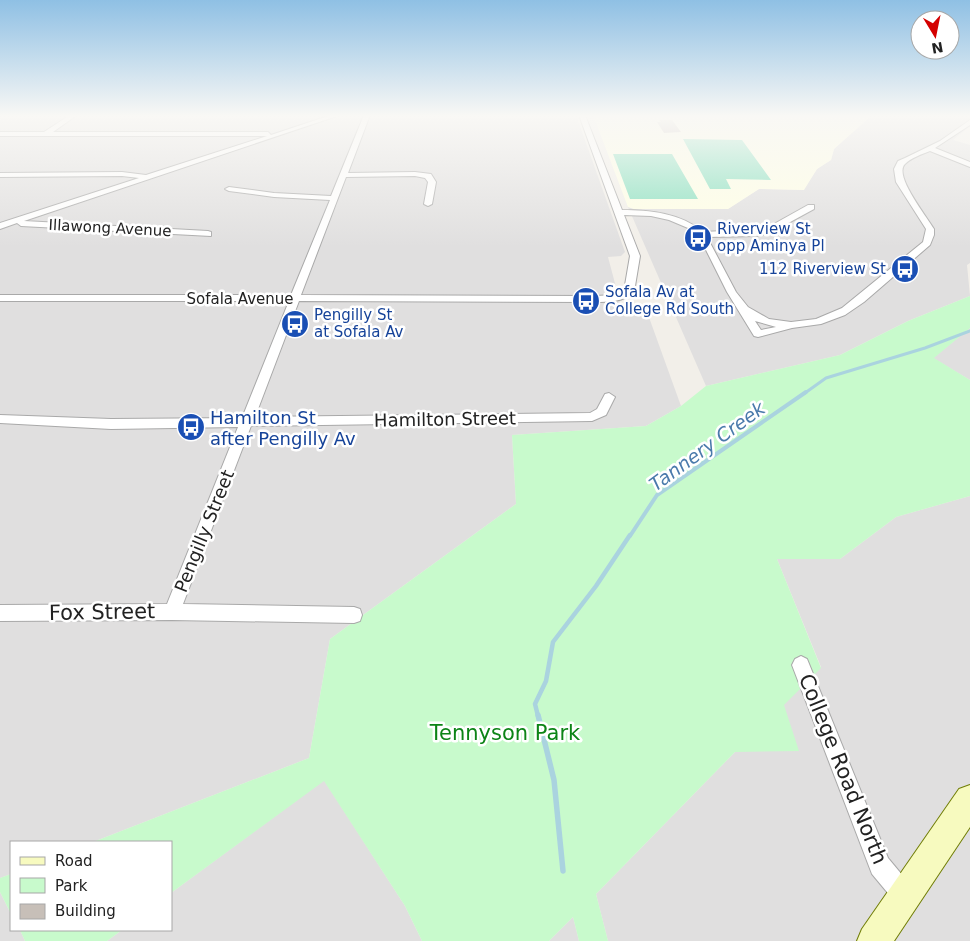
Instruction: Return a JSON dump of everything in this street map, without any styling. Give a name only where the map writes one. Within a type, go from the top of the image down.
[{"type":"main road","points":[[874,941],[970,800]]},
{"type":"street","points":[[0,226],[204,159]]},
{"type":"street","name":"Pengilly Street","points":[[172,612],[248,423],[349,159]]},
{"type":"street","points":[[599,159],[635,256],[629,292]]},
{"type":"street","points":[[758,334],[818,321],[843,312],[928,243],[930,229],[900,182],[898,174],[901,163],[909,159]]},
{"type":"street","points":[[0,175],[122,174],[140,175],[146,178]]},
{"type":"street","points":[[343,175],[415,174],[428,176],[432,182],[428,204]]},
{"type":"street","points":[[229,189],[274,195],[334,198]]},
{"type":"street","points":[[701,235],[767,231],[811,207]]},
{"type":"street","points":[[620,213],[646,213],[664,216],[685,224],[701,235],[758,334],[754,347]]},
{"type":"street","name":"Illawong Avenue","points":[[12,222],[208,234]]},
{"type":"street","name":"Sofala Avenue","points":[[0,298],[615,298],[624,296],[629,292]]},
{"type":"street","points":[[743,309],[769,322],[800,325]]},
{"type":"street","name":"Hamilton Street","points":[[0,419],[111,424],[592,416],[602,412],[609,397]]},
{"type":"street","name":"Fox Street","points":[[0,613],[172,612],[354,615]]},
{"type":"street","name":"College Road North","points":[[801,665],[880,866],[905,896]]},
{"type":"shaded area","points":[[0,159],[592,159],[625,252],[621,256],[608,257],[621,306],[642,307],[646,309],[681,406],[646,426],[512,435],[516,504],[330,639],[309,758],[96,841],[10,841],[10,874],[0,878]]},
{"type":"shaded area","points":[[610,159],[831,159],[817,169],[804,190],[759,189],[728,209],[634,209],[628,207]]},
{"type":"shaded area","points":[[970,159],[970,263],[967,265],[970,296],[908,321],[840,355],[706,386],[628,207],[634,209],[728,209],[759,189],[803,190],[817,169],[831,160]]},
{"type":"shaded area","points":[[970,328],[970,380],[933,358]]},
{"type":"shaded area","points":[[970,496],[970,941],[608,941],[596,894],[821,667],[777,559],[840,559],[896,517]]},
{"type":"shaded area","points":[[324,780],[405,906],[422,941],[107,941],[121,931],[172,931],[172,892]]},
{"type":"shaded area","points":[[0,892],[10,912],[10,931],[20,931],[25,941],[0,941]]},
{"type":"shaded area","points":[[573,917],[579,941],[549,941]]},
{"type":"green space","points":[[615,159],[675,159],[698,199],[630,199]]},
{"type":"green space","points":[[694,159],[756,159],[771,180],[726,179],[731,189],[710,189]]},
{"type":"green space","name":"Tennyson Park","points":[[970,296],[970,328],[934,358],[970,380],[970,496],[896,517],[840,559],[777,559],[821,668],[784,705],[799,751],[735,752],[596,894],[608,941],[579,941],[573,917],[549,941],[422,941],[405,906],[324,781],[172,892],[172,841],[96,841],[309,758],[330,639],[516,504],[512,435],[646,426],[681,406],[706,386],[840,355],[908,321]]},
{"type":"green space","points":[[10,874],[10,912],[0,892],[0,878]]},
{"type":"green space","points":[[20,931],[121,931],[107,941],[25,941]]},
{"type":"waterway","name":"Tannery Creek","points":[[805,393],[826,378],[925,348],[970,331]]},
{"type":"waterway","name":"Tannery Creek","points":[[630,536],[657,495],[806,392]]},
{"type":"waterway","name":"Tannery Creek","points":[[538,716],[535,704],[546,681],[553,642],[596,586],[630,535]]},
{"type":"waterway","points":[[538,715],[554,780],[563,871]]},
{"type":"place","name":"Riverview St opp Aminya Pl","points":[[698,238]]},
{"type":"place","name":"112 Riverview St","points":[[905,269]]},
{"type":"place","name":"Sofala Av at College Rd South","points":[[586,301]]},
{"type":"place","name":"Pengilly St at Sofala Av","points":[[295,324]]},
{"type":"place","name":"Hamilton St after Pengilly Av","points":[[191,427]]}]
